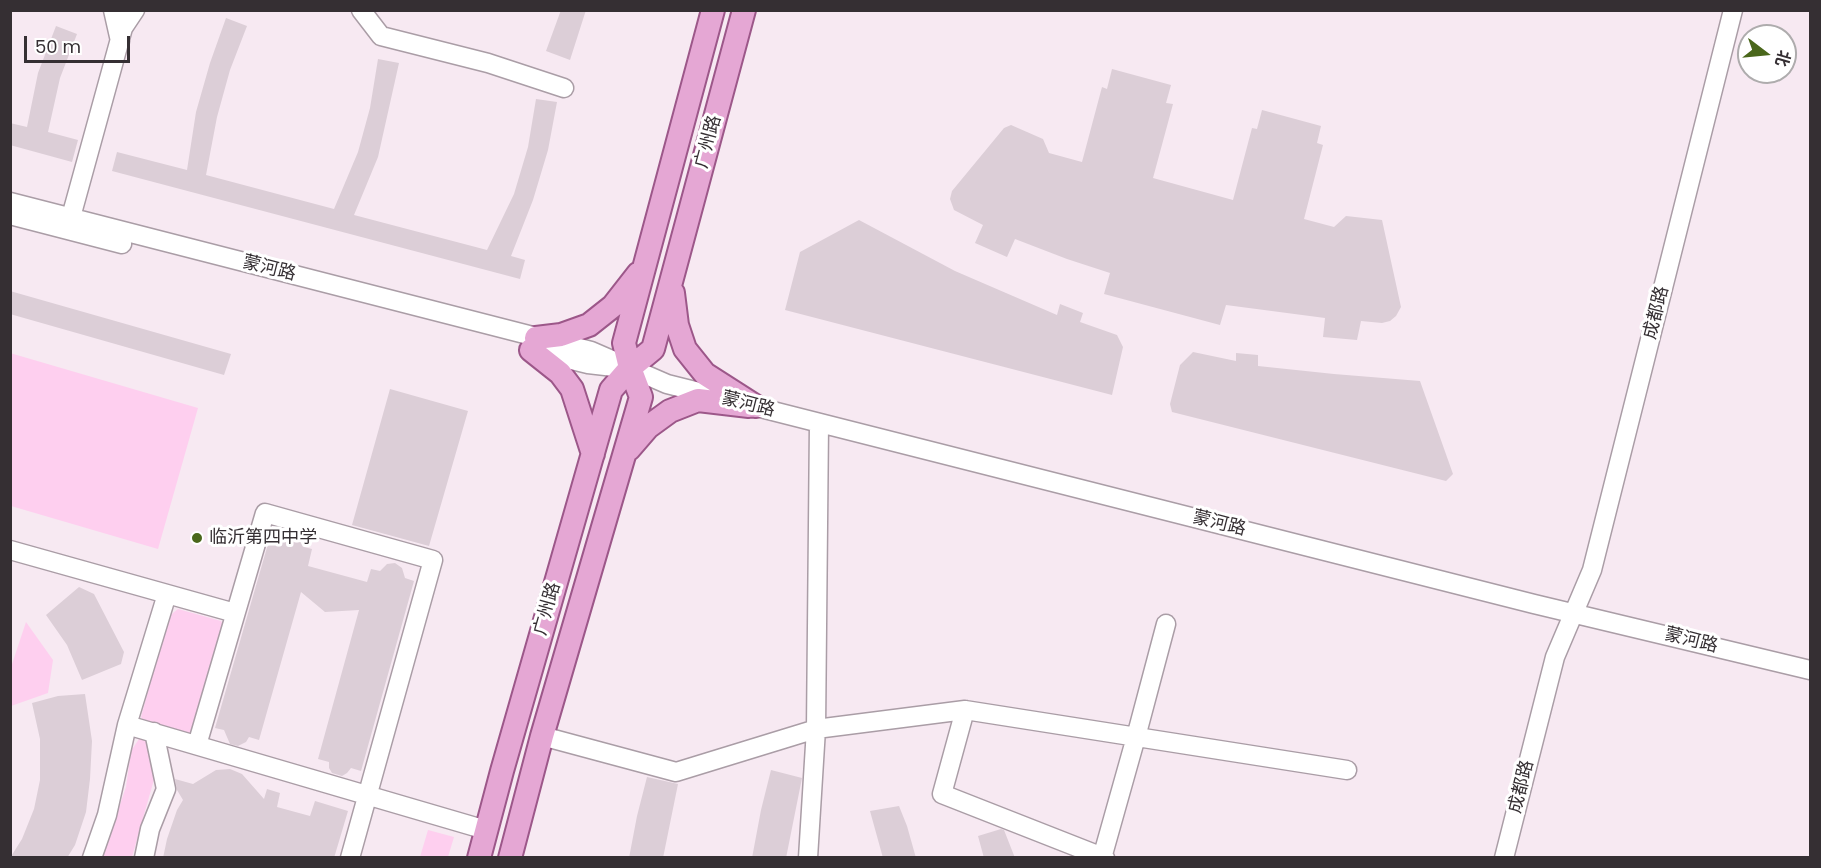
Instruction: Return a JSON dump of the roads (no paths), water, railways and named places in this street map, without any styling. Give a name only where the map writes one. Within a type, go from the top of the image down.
[{"type":"main road","name":"广州路","points":[[510,858],[542,736],[640,397],[624,343],[713,10]]},
{"type":"main road","name":"广州路","points":[[479,858],[611,390],[630,368],[653,349],[744,10]]},
{"type":"main road","points":[[593,454],[572,388],[534,344],[589,325],[613,306],[644,266]]},
{"type":"main road","points":[[671,281],[677,325],[685,349],[705,374],[755,406]]},
{"type":"main road","points":[[624,454],[648,428],[670,411],[698,400],[755,406]]},
{"type":"street","points":[[113,10],[120,41]]},
{"type":"street","points":[[71,217],[123,28],[135,10]]},
{"type":"street","points":[[361,10],[381,36],[488,63],[564,88]]},
{"type":"street","name":"成都路","points":[[1514,858],[1566,661],[1581,565],[1725,10]]},
{"type":"street","name":"成都路","points":[[1504,858],[1555,657],[1592,570],[1733,10]]},
{"type":"street","name":"蒙河路","points":[[10,202],[534,344],[588,364],[630,368],[666,384],[1574,613],[1810,670]]},
{"type":"street","name":"蒙河路","points":[[10,215],[534,344]]},
{"type":"street","points":[[808,858],[816,729],[819,423]]},
{"type":"street","points":[[197,745],[265,513],[433,560],[350,858]]},
{"type":"street","points":[[10,550],[235,613]]},
{"type":"street","points":[[92,858],[107,816],[127,725],[167,594]]},
{"type":"street","points":[[965,710],[942,794],[1103,857],[1166,624]]},
{"type":"street","points":[[542,736],[676,772],[816,729],[965,710],[1347,770]]},
{"type":"street","points":[[127,725],[486,830]]},
{"type":"street","points":[[144,858],[150,829],[166,789],[154,732]]},
{"type":"place","name":"临沂第四中学","points":[[197,538]]}]
